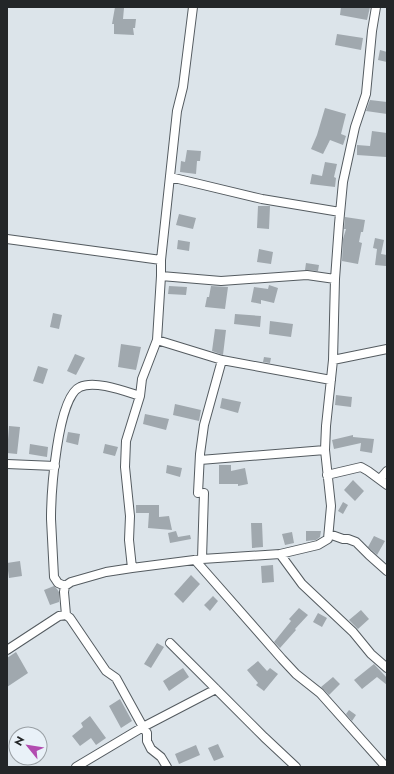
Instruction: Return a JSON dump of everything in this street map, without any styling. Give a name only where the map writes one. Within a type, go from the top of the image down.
[{"type":"street","points":[[132,568],[129,540],[130,516],[125,467],[126,441],[140,396],[142,379],[157,340],[161,260],[177,111],[183,88],[193,7]]},
{"type":"street","points":[[167,767],[161,757],[151,749],[147,741],[147,733],[142,727],[116,678],[106,671],[70,618],[66,615],[64,592],[65,586],[71,582],[106,572],[198,560],[280,554],[318,545],[328,539],[331,506],[324,450],[333,360],[335,279],[340,212],[343,182],[355,128],[366,94],[376,7]]},
{"type":"street","points":[[170,177],[262,199],[340,212]]},
{"type":"street","points":[[7,239],[161,260]]},
{"type":"street","points":[[161,276],[221,281],[307,275],[335,279]]},
{"type":"street","points":[[157,340],[222,360],[331,380]]},
{"type":"street","points":[[333,360],[387,349]]},
{"type":"street","points":[[222,360],[204,425],[200,460],[201,493],[198,560],[282,659],[301,678],[320,693],[386,767]]},
{"type":"street","points":[[65,586],[58,584],[54,577],[51,518],[56,446],[64,410],[71,396],[79,387],[92,385],[116,388],[140,396]]},
{"type":"street","points":[[200,460],[324,450]]},
{"type":"street","points":[[7,464],[55,466]]},
{"type":"street","points":[[327,475],[361,467],[368,470],[387,485]]},
{"type":"street","points":[[380,479],[387,470]]},
{"type":"street","points":[[329,534],[356,542],[387,570]]},
{"type":"street","points":[[280,554],[302,584],[353,632],[371,654],[387,668]]},
{"type":"street","points":[[7,650],[59,616],[66,615]]},
{"type":"street","points":[[170,643],[296,767]]},
{"type":"street","points":[[76,767],[142,727],[216,689]]},
{"type":"building","points":[[115,7],[124,8],[123,19],[136,19],[135,28],[133,28],[134,35],[114,34],[114,24],[112,24]]},
{"type":"building","points":[[341,7],[370,7],[367,20],[340,15]]},
{"type":"building","points":[[337,34],[363,38],[361,50],[335,45]]},
{"type":"building","points":[[380,50],[387,52],[387,62],[378,60]]},
{"type":"building","points":[[370,100],[387,102],[387,114],[366,111]]},
{"type":"building","points":[[325,108],[346,114],[341,134],[346,136],[343,145],[330,140],[323,154],[311,149]]},
{"type":"building","points":[[372,131],[387,133],[386,157],[357,155],[357,145],[370,146]]},
{"type":"building","points":[[187,150],[201,151],[200,161],[197,161],[196,174],[180,172],[181,161],[185,162]]},
{"type":"building","points":[[325,162],[337,164],[334,177],[336,178],[335,187],[310,184],[312,174],[322,176]]},
{"type":"building","points":[[258,206],[270,206],[269,229],[257,228]]},
{"type":"building","points":[[179,214],[196,218],[193,229],[176,225]]},
{"type":"building","points":[[345,217],[365,220],[363,232],[361,232],[359,242],[362,243],[358,264],[342,261],[343,239],[346,229],[344,229]]},
{"type":"building","points":[[375,238],[384,240],[381,254],[387,255],[386,266],[375,265],[377,249],[373,248]]},
{"type":"building","points":[[178,240],[190,242],[189,251],[177,249]]},
{"type":"building","points":[[259,249],[273,252],[271,264],[257,262]]},
{"type":"building","points":[[306,263],[319,265],[318,271],[305,270]]},
{"type":"building","points":[[269,285],[278,288],[274,303],[261,300],[261,304],[251,302],[254,287],[268,289]]},
{"type":"building","points":[[169,286],[187,287],[186,295],[168,294]]},
{"type":"building","points":[[211,286],[228,287],[225,309],[205,307]]},
{"type":"building","points":[[53,313],[62,315],[59,329],[50,327]]},
{"type":"building","points":[[235,314],[261,316],[260,327],[234,324]]},
{"type":"building","points":[[270,321],[293,324],[291,337],[269,334]]},
{"type":"building","points":[[215,329],[226,330],[223,355],[212,351]]},
{"type":"building","points":[[121,344],[141,347],[136,370],[118,367]]},
{"type":"building","points":[[75,354],[85,358],[76,375],[67,371]]},
{"type":"building","points":[[264,357],[271,358],[270,363],[263,362]]},
{"type":"building","points":[[38,366],[48,369],[43,384],[33,381]]},
{"type":"building","points":[[336,395],[352,397],[351,407],[335,405]]},
{"type":"building","points":[[222,398],[241,402],[238,413],[220,408]]},
{"type":"building","points":[[175,404],[201,410],[199,421],[173,415]]},
{"type":"building","points":[[145,414],[169,419],[166,430],[143,424]]},
{"type":"building","points":[[9,426],[20,427],[17,454],[7,453]]},
{"type":"building","points":[[68,432],[80,434],[78,445],[66,442]]},
{"type":"building","points":[[353,435],[353,437],[374,439],[372,453],[360,451],[361,443],[334,449],[332,440]]},
{"type":"building","points":[[30,444],[48,447],[47,457],[29,454]]},
{"type":"building","points":[[105,444],[118,447],[115,456],[103,453]]},
{"type":"building","points":[[167,465],[182,468],[180,477],[166,473]]},
{"type":"building","points":[[219,465],[231,465],[231,471],[245,468],[248,484],[238,486],[238,484],[219,484]]},
{"type":"building","points":[[353,480],[364,491],[355,501],[344,490]]},
{"type":"building","points":[[343,502],[348,505],[343,514],[338,511]]},
{"type":"building","points":[[136,505],[159,505],[159,517],[169,516],[172,530],[148,528],[149,513],[136,513]]},
{"type":"building","points":[[251,523],[262,523],[263,547],[252,548]]},
{"type":"building","points":[[176,531],[178,537],[190,535],[191,539],[170,543],[168,533]]},
{"type":"building","points":[[306,531],[321,531],[320,537],[316,540],[306,541]]},
{"type":"building","points":[[292,532],[294,543],[285,545],[282,534]]},
{"type":"building","points":[[374,536],[385,541],[377,555],[368,547]]},
{"type":"building","points":[[20,561],[22,576],[9,578],[7,563]]},
{"type":"building","points":[[273,565],[274,582],[262,583],[261,566]]},
{"type":"building","points":[[191,575],[200,584],[183,603],[174,594]]},
{"type":"building","points":[[54,586],[59,592],[59,602],[50,605],[44,590]]},
{"type":"building","points":[[213,596],[218,601],[210,611],[204,605]]},
{"type":"building","points":[[299,608],[308,615],[280,648],[274,642],[291,621],[289,619]]},
{"type":"building","points":[[361,610],[369,619],[358,629],[349,620]]},
{"type":"building","points":[[318,613],[327,618],[322,627],[313,622]]},
{"type":"building","points":[[157,643],[164,647],[151,668],[144,664]]},
{"type":"building","points":[[16,652],[28,673],[7,687],[7,658]]},
{"type":"building","points":[[258,661],[267,671],[270,668],[278,674],[264,691],[256,685],[258,683],[247,670]]},
{"type":"building","points":[[374,664],[387,678],[387,685],[377,677],[362,689],[354,680]]},
{"type":"building","points":[[183,668],[189,677],[169,691],[163,681]]},
{"type":"building","points":[[333,677],[340,684],[329,695],[321,687]]},
{"type":"building","points":[[120,699],[132,721],[121,728],[109,706]]},
{"type":"building","points":[[349,710],[356,715],[352,721],[346,714]]},
{"type":"building","points":[[90,716],[106,738],[96,745],[91,738],[80,746],[72,736],[83,727],[81,723]]},
{"type":"building","points":[[218,744],[224,757],[214,761],[208,748]]},
{"type":"building","points":[[196,745],[200,755],[179,764],[175,754]]}]
